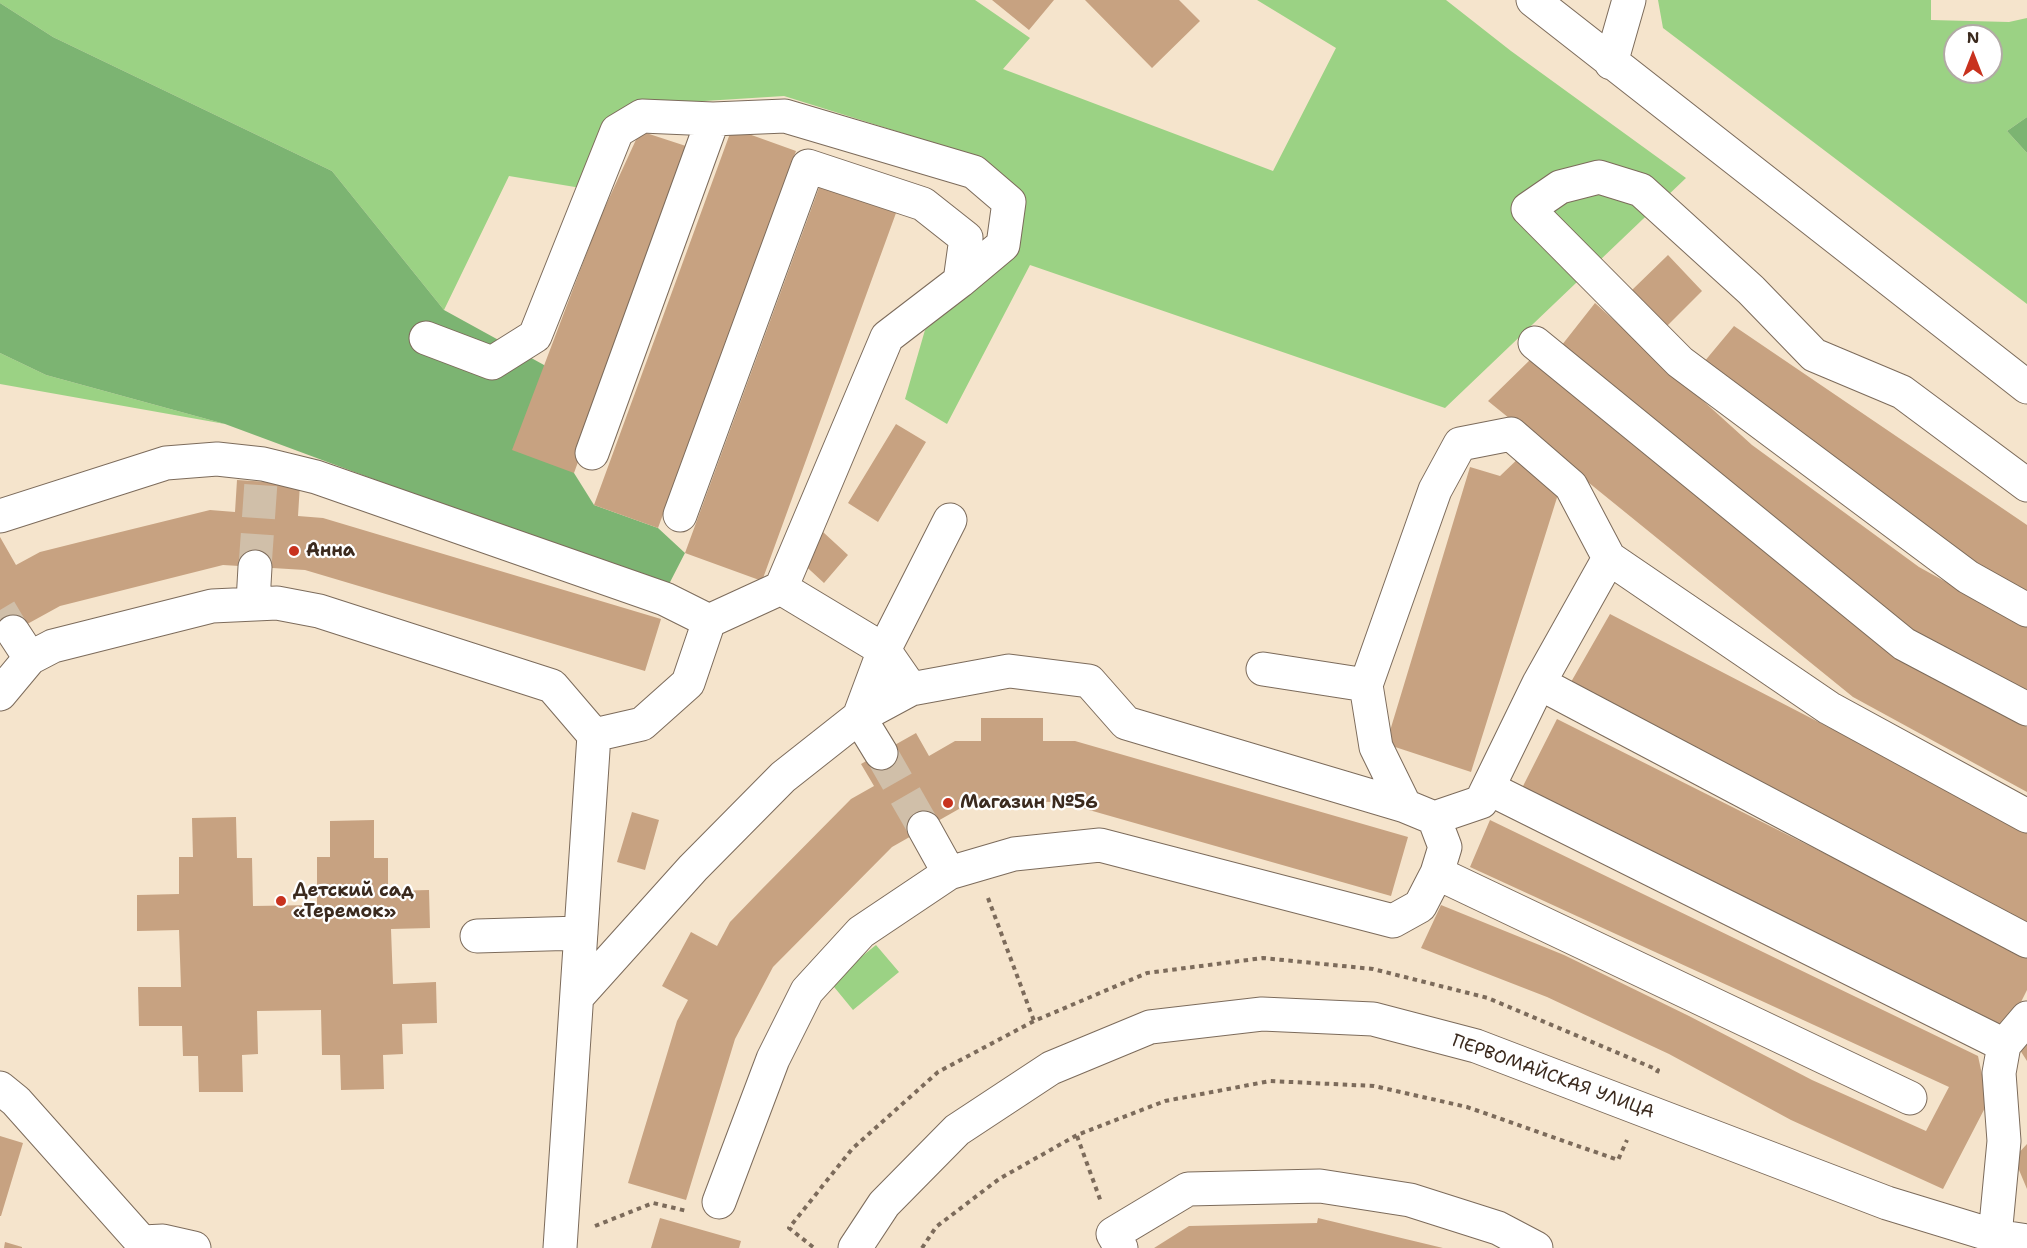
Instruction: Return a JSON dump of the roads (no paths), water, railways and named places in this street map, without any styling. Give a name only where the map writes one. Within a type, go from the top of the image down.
[{"type":"street","points":[[1533,0],[2027,387]]},
{"type":"street","points":[[1611,63],[1629,0]]},
{"type":"street","points":[[426,338],[492,363],[536,336],[617,131],[642,116],[713,119],[785,116],[974,172],[1009,202],[1003,245],[887,337],[781,588],[709,621],[688,683],[642,724],[594,735]]},
{"type":"street","points":[[592,453],[713,119]]},
{"type":"street","points":[[680,515],[808,166],[923,204],[966,238],[960,281]]},
{"type":"street","points":[[2027,485],[1902,392],[1814,355],[1751,290],[1641,190],[1599,177],[1560,187],[1528,209],[1680,362],[1968,577],[2027,610]]},
{"type":"street","points":[[1535,343],[1904,644],[2027,709]]},
{"type":"street","points":[[719,1202],[773,1059],[807,991],[861,932],[962,868],[1014,854],[1100,845],[1394,921],[1420,906],[1437,873],[1445,847],[1376,747],[1366,685],[1435,490],[1460,444],[1510,434],[1571,486],[1609,558],[1829,708],[2027,816]]},
{"type":"street","points":[[0,516],[166,463],[217,459],[262,473],[316,477],[654,595],[709,621]]},
{"type":"street","points":[[859,717],[884,650],[950,520]]},
{"type":"street","points":[[577,997],[693,868],[783,777],[859,717],[911,689],[1009,670],[1089,681],[1126,723],[1419,812],[1481,802],[1539,683],[1609,558]]},
{"type":"street","points":[[253,602],[255,567]]},
{"type":"street","points":[[781,588],[884,650],[911,689]]},
{"type":"street","points":[[0,694],[22,645],[53,646],[212,606],[253,602],[277,603],[319,611],[552,687],[594,735],[560,1242]]},
{"type":"street","points":[[1263,669],[1366,685]]},
{"type":"street","points":[[1539,683],[2027,941]]},
{"type":"street","points":[[859,717],[882,753]]},
{"type":"street","points":[[1488,788],[2004,1045]]},
{"type":"street","points":[[924,828],[962,868]]},
{"type":"street","points":[[1437,873],[1910,1098]]},
{"type":"street","points":[[477,936],[581,933]]},
{"type":"street","name":"ПЕРВОМАЙСКАЯ УЛИЦА","points":[[855,1248],[884,1204],[957,1130],[1052,1068],[1150,1027],[1262,1014],[1373,1019],[1476,1046],[1887,1203],[1995,1236],[2027,1241]]},
{"type":"street","points":[[1995,1236],[2015,1132],[2000,1073],[2004,1045],[2027,1017]]},
{"type":"street","points":[[0,1088],[16,1101],[145,1245],[163,1241],[194,1248]]},
{"type":"street","points":[[1121,1248],[1113,1233],[1188,1189],[1320,1186],[1410,1200],[1498,1228],[1536,1248]]},
{"type":"tunnel","points":[[255,567],[261,482]]},
{"type":"tunnel","points":[[0,610],[13,632]]},
{"type":"tunnel","points":[[881,753],[924,828]]},
{"type":"place","name":"Анна","points":[[294,551]]},
{"type":"place","name":"Магазин №56","points":[[948,803]]},
{"type":"place","name":"Детский сад «Теремок»","points":[[281,901]]}]
